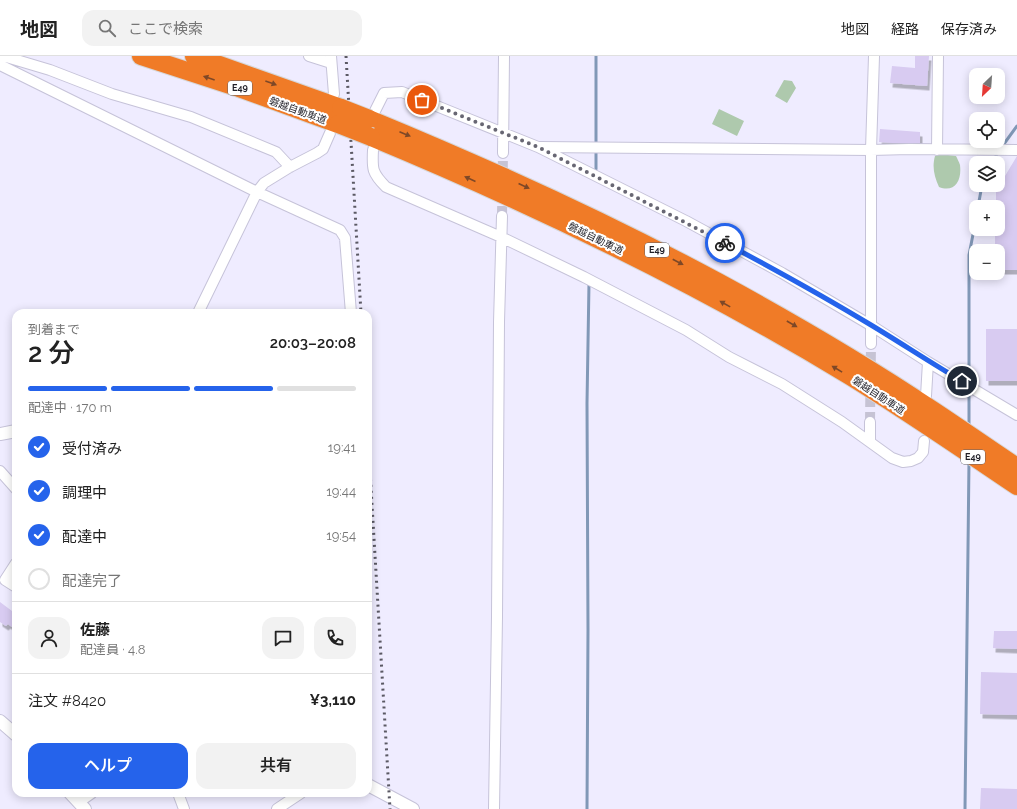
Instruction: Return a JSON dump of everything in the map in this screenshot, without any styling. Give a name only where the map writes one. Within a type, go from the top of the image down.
[{"type":"highway","name":"磐越自動車道","points":[[141,56],[239,88],[336,115],[372,115],[515,182],[652,248],[794,325],[929,402],[957,426],[1017,467]]},
{"type":"highway","name":"磐越自動車道","points":[[194,56],[336,115],[372,144],[440,166],[511,197],[646,262],[711,296],[851,377],[927,434],[1016,493]]},
{"type":"highway","points":[[957,426],[1017,460]]},
{"type":"street","points":[[3,56],[50,70],[112,94],[191,117],[276,152],[290,168]]},
{"type":"street","points":[[200,309],[257,192],[264,183],[323,149],[336,115],[331,59],[309,56]]},
{"type":"street","points":[[503,153],[504,56]]},
{"type":"street","points":[[871,344],[871,150],[874,56]]},
{"type":"street","points":[[937,150],[938,56]]},
{"type":"street","points":[[0,65],[257,192],[340,230],[345,238],[352,309]]},
{"type":"street","points":[[372,115],[384,93],[402,92],[538,147],[686,222],[782,273],[872,326],[1017,416]]},
{"type":"street","points":[[372,144],[372,168],[378,179],[386,187],[501,237],[588,279],[686,330],[729,357],[782,384],[842,422],[892,458],[903,462],[912,461],[918,458],[923,452],[927,434]]},
{"type":"street","points":[[538,147],[1014,150]]},
{"type":"street","points":[[494,809],[502,216]]},
{"type":"street","points":[[928,362],[929,402]]},
{"type":"street","points":[[870,422],[870,441]]},
{"type":"street","points":[[0,434],[12,431]]},
{"type":"street","points":[[0,471],[12,484]]},
{"type":"street","points":[[12,569],[5,580],[12,584]]},
{"type":"street","points":[[0,721],[12,732]]},
{"type":"street","points":[[372,787],[414,809]]},
{"type":"street","points":[[180,797],[184,809]]},
{"type":"street","points":[[277,809],[295,797]]},
{"type":"green space","points":[[784,80],[792,81],[796,88],[787,103],[775,96]]},
{"type":"green space","points":[[719,109],[744,121],[737,136],[712,124]]},
{"type":"green space","points":[[940,154],[956,156],[960,165],[960,176],[953,187],[939,187],[935,175],[934,164],[935,156]]},
{"type":"building","points":[[915,56],[929,56],[927,86],[890,83],[892,66],[915,68]]},
{"type":"building","points":[[880,129],[920,132],[920,143],[879,142]]},
{"type":"building","points":[[1017,156],[1017,270],[1005,270],[1005,244],[995,244],[995,236],[1005,236],[1005,200],[996,200],[996,192],[1005,192],[1005,176]]},
{"type":"building","points":[[986,329],[1017,329],[1017,381],[986,381]]},
{"type":"building","points":[[0,602],[12,611],[12,627],[8,624],[6,626],[0,622]]},
{"type":"building","points":[[994,631],[1017,631],[1017,649],[993,648]]},
{"type":"building","points":[[981,672],[1017,673],[1017,715],[980,714]]},
{"type":"building","points":[[981,788],[1017,789],[1017,809],[980,809]]},
{"type":"waterway","points":[[596,56],[596,169]]},
{"type":"waterway","points":[[1005,142],[1017,126]]},
{"type":"waterway","points":[[979,200],[981,192]]},
{"type":"waterway","points":[[969,383],[969,255],[973,236]]},
{"type":"waterway","points":[[587,809],[587,403],[589,283]]},
{"type":"waterway","points":[[969,389],[969,427]]},
{"type":"waterway","points":[[965,809],[969,461]]},
{"type":"tunnel","points":[[502,216],[503,153]]},
{"type":"tunnel","points":[[870,422],[871,344]]},
{"type":"railway","points":[[346,56],[361,309]]},
{"type":"railway","points":[[372,505],[390,809]]},
{"type":"way so far","points":[[422,100],[538,147],[725,243]]},
{"type":"route","points":[[725,243],[782,273],[872,326],[928,362],[962,381]]}]
